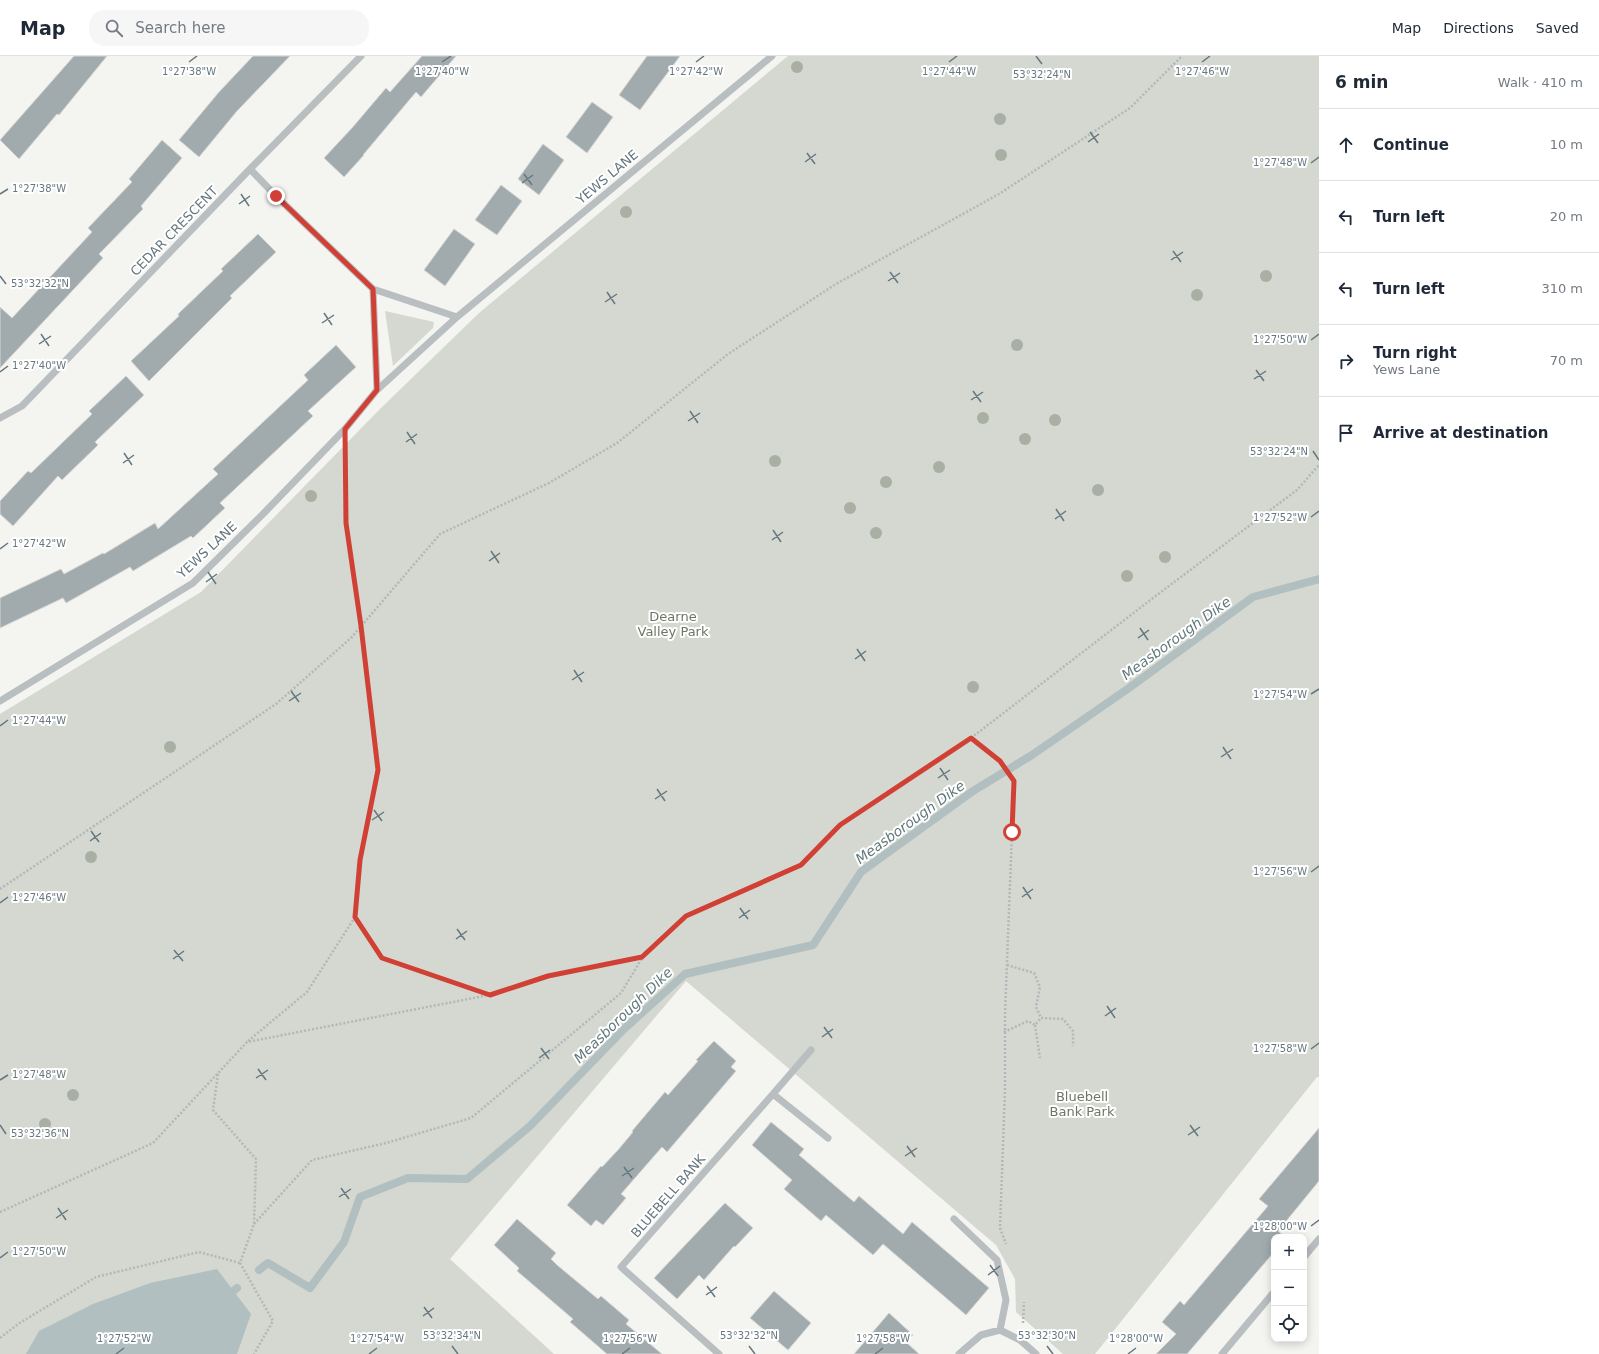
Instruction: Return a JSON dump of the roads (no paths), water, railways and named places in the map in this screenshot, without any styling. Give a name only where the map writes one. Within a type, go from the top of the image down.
[{"type":"street","name":"CEDAR CRESCENT","points":[[0,418],[22,406],[250,168],[361,56]]},
{"type":"street","name":"YEWS LANE","points":[[0,701],[193,583],[263,514],[345,429],[377,390],[457,317],[772,56]]},
{"type":"street","points":[[250,168],[276,196],[373,289],[457,317]]},
{"type":"street","points":[[373,289],[377,390]]},
{"type":"street","points":[[811,1050],[773,1094],[828,1138]]},
{"type":"street","name":"BLUEBELL BANK","points":[[719,1354],[621,1268],[773,1094]]},
{"type":"street","points":[[954,1219],[996,1260],[1006,1300],[1000,1330]]},
{"type":"street","points":[[1307,1253],[1319,1239]]},
{"type":"street","points":[[1222,1354],[1271,1296]]},
{"type":"street","points":[[959,1354],[981,1335],[1000,1330],[1020,1340],[1036,1354]]},
{"type":"waterway","name":"Measborough Dike","points":[[259,1270],[268,1263],[310,1288],[344,1242],[360,1197],[408,1178],[467,1179],[530,1126],[624,1029],[685,974],[813,945],[861,872],[973,791],[1032,755],[1129,688],[1253,597],[1319,579]]},
{"type":"waterway","name":"Measborough Dike","points":[[226,1297],[237,1288]]},
{"type":"park label","name":"Dearne Valley Park","points":[[673,624]]},
{"type":"park label","name":"Bluebell Bank Park","points":[[1082,1104]]}]
